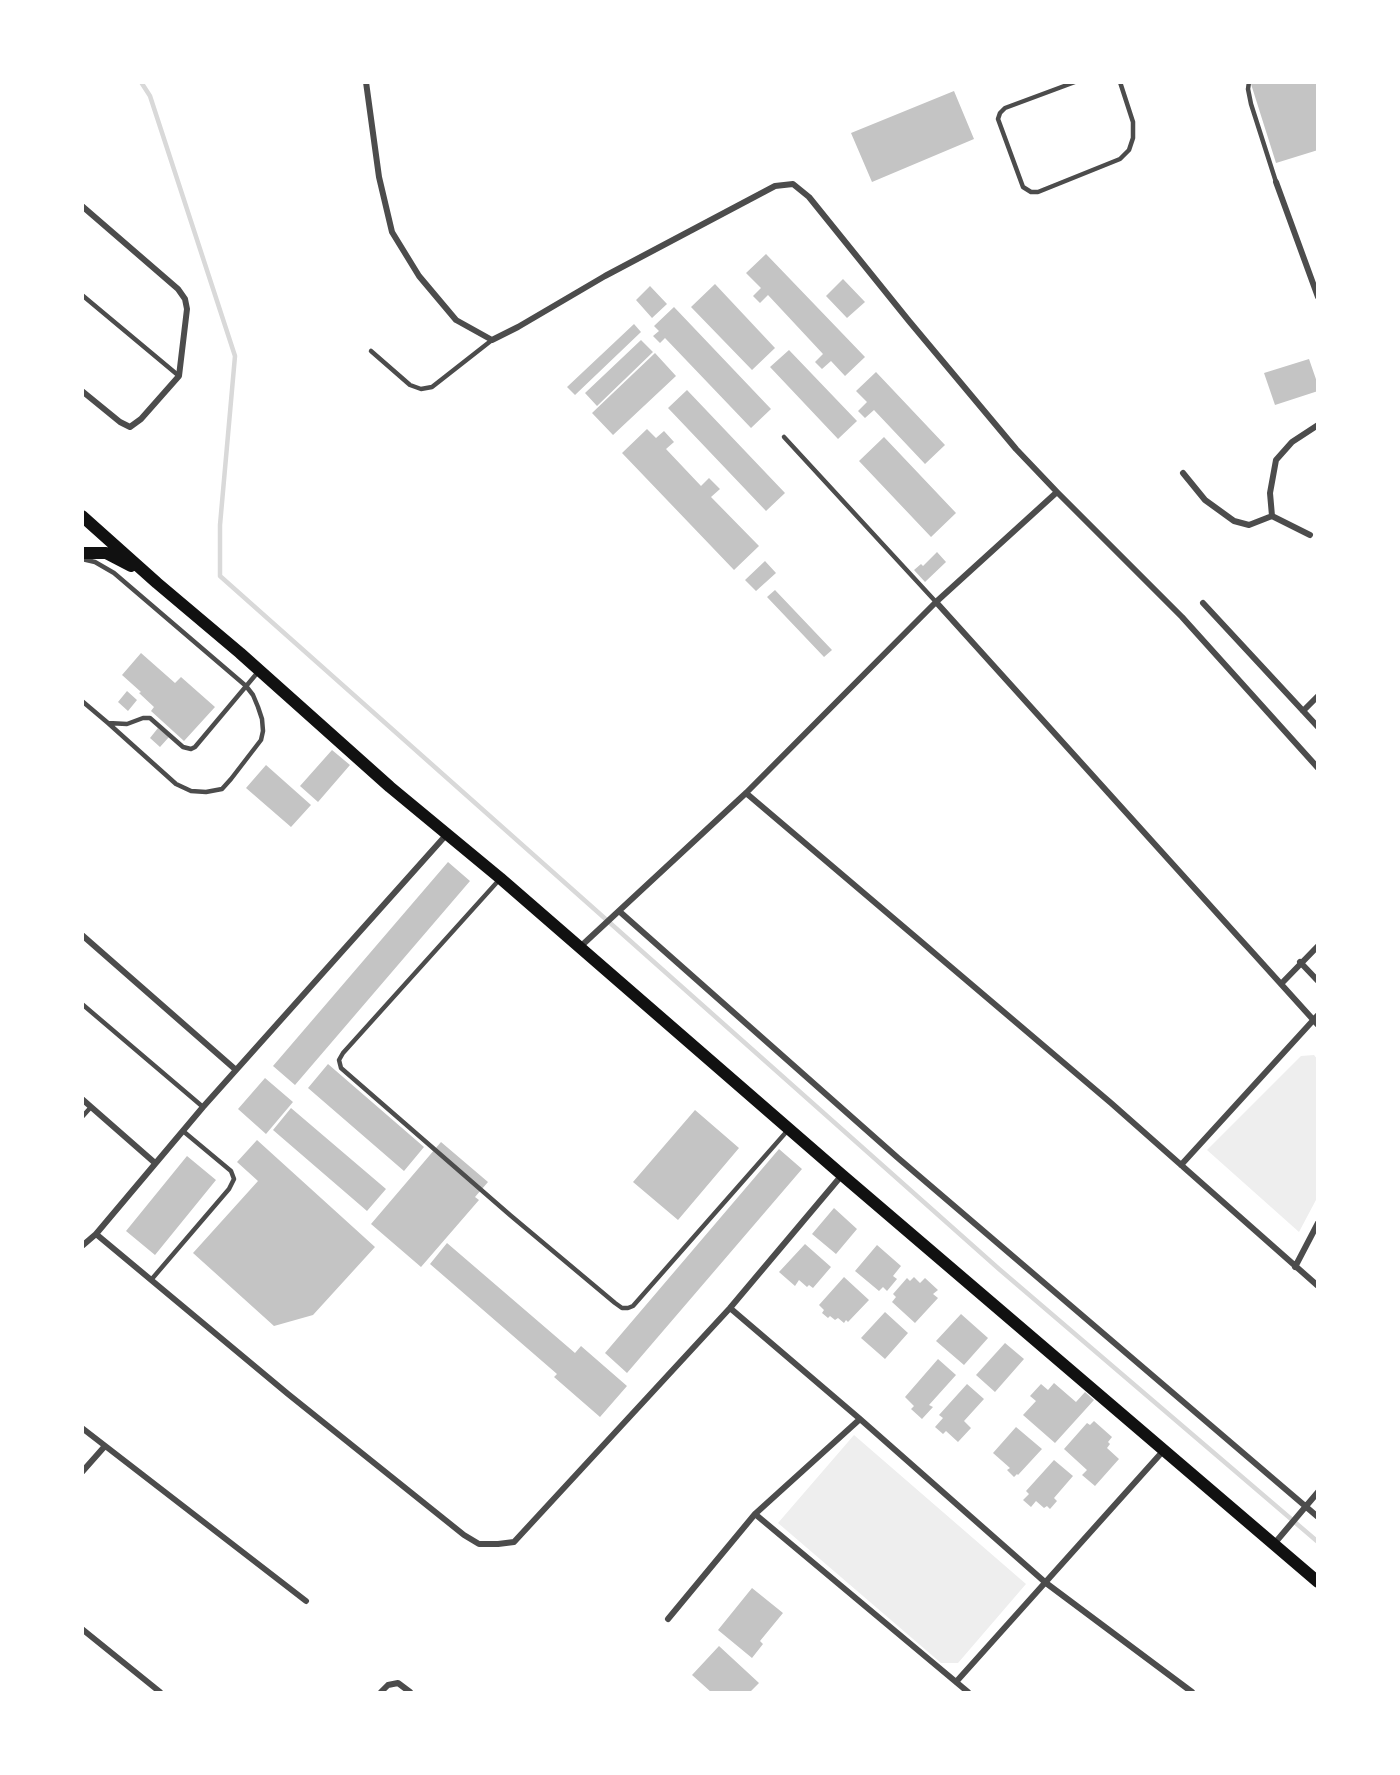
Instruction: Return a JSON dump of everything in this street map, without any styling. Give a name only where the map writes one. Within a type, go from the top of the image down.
[{"type":"main road","points":[[82,516],[390,787],[500,878],[1317,1582]]},
{"type":"main road","points":[[82,553],[106,553],[157,583]]},
{"type":"street","points":[[366,82],[379,177],[392,232],[419,276],[456,320],[492,340],[605,276],[775,186],[793,184],[809,196],[1016,449],[1182,617],[1317,768]]},
{"type":"street","points":[[1276,182],[1317,297]]},
{"type":"street","points":[[82,206],[178,289],[185,299],[187,309],[179,376],[141,419],[130,427],[120,422],[82,391]]},
{"type":"street","points":[[1272,516],[1270,494],[1276,460],[1292,442],[1317,424]]},
{"type":"street","points":[[1183,473],[1205,500],[1234,521],[1249,525],[1272,516],[1310,535]]},
{"type":"street","points":[[579,947],[746,793],[936,602],[1057,492]]},
{"type":"street","points":[[936,602],[1316,1020],[1181,1165]]},
{"type":"street","points":[[1203,603],[1317,727]]},
{"type":"street","points":[[1303,711],[1317,696]]},
{"type":"street","points":[[746,793],[1111,1103],[1317,1286]]},
{"type":"street","points":[[82,1246],[96,1234],[203,1107],[447,834]]},
{"type":"street","points":[[616,913],[1317,1517]]},
{"type":"street","points":[[82,935],[236,1071]]},
{"type":"street","points":[[1281,984],[1317,946]]},
{"type":"street","points":[[1300,962],[1317,981]]},
{"type":"street","points":[[82,1099],[154,1163]]},
{"type":"street","points":[[96,1234],[288,1394],[464,1535],[479,1544],[498,1544],[514,1542],[730,1308],[842,1174]]},
{"type":"street","points":[[1295,1267],[1317,1223]]},
{"type":"street","points":[[730,1308],[1046,1583],[1192,1692]]},
{"type":"street","points":[[668,1619],[755,1514],[860,1419]]},
{"type":"street","points":[[82,1428],[306,1601]]},
{"type":"street","points":[[82,1472],[105,1446]]},
{"type":"street","points":[[956,1682],[1164,1450]]},
{"type":"street","points":[[1274,1544],[1317,1492]]},
{"type":"street","points":[[755,1514],[968,1692]]},
{"type":"street","points":[[82,1629],[160,1692]]},
{"type":"street","points":[[381,1692],[388,1685],[398,1683],[410,1692]]},
{"type":"lane","points":[[1075,82],[1005,108],[1000,113],[998,119],[1023,187],[1031,192],[1038,192],[1120,159],[1129,150],[1133,138],[1133,122],[1120,82]]},
{"type":"lane","points":[[1249,82],[1251,104],[1276,182]]},
{"type":"lane","points":[[82,295],[179,376]]},
{"type":"lane","points":[[371,351],[410,384],[422,389],[432,387],[492,340]]},
{"type":"lane","points":[[784,437],[936,602]]},
{"type":"lane","points":[[82,559],[95,562],[114,573],[246,686],[254,694],[262,719],[263,731],[261,741],[222,789],[206,792],[192,791],[176,784],[82,701]]},
{"type":"lane","points":[[108,723],[127,724],[147,717],[183,747],[191,749],[259,671]]},
{"type":"lane","points":[[500,878],[343,1053],[339,1060],[341,1068],[359,1084],[622,1308],[633,1306],[790,1129]]},
{"type":"lane","points":[[82,1004],[203,1107]]},
{"type":"lane","points":[[82,1117],[91,1107]]},
{"type":"lane","points":[[151,1280],[229,1189],[234,1179],[231,1171],[183,1131]]},
{"type":"shaded area","points":[[1314,1055],[1318,1060],[1317,1198],[1299,1232],[1207,1150],[1301,1056]]},
{"type":"shaded area","points":[[854,1435],[1026,1584],[958,1663],[941,1663],[778,1523]]},
{"type":"building","points":[[1255,82],[1318,82],[1318,150],[1276,163],[1251,84]]},
{"type":"building","points":[[954,91],[974,139],[872,182],[851,133]]},
{"type":"building","points":[[766,254],[865,357],[845,376],[831,361],[822,369],[815,362],[823,354],[768,295],[760,303],[753,296],[761,288],[746,273]]},
{"type":"building","points":[[843,279],[865,302],[847,318],[826,296]]},
{"type":"building","points":[[715,284],[775,348],[752,370],[691,307]]},
{"type":"building","points":[[650,286],[667,304],[652,318],[636,300]]},
{"type":"building","points":[[674,307],[771,409],[751,428],[665,338],[660,343],[653,336],[659,331],[654,326]]},
{"type":"building","points":[[634,324],[641,332],[575,395],[567,387]]},
{"type":"building","points":[[641,340],[653,352],[597,406],[585,393]]},
{"type":"building","points":[[789,350],[857,421],[838,439],[770,367]]},
{"type":"building","points":[[655,353],[676,376],[613,435],[592,413]]},
{"type":"building","points":[[1309,359],[1318,391],[1275,405],[1264,373]]},
{"type":"building","points":[[876,372],[945,445],[925,464],[874,410],[865,418],[858,411],[867,402],[856,391]]},
{"type":"building","points":[[687,390],[785,493],[766,511],[668,408]]},
{"type":"building","points":[[647,429],[656,438],[664,431],[674,442],[666,449],[701,486],[709,478],[720,489],[711,497],[759,546],[734,570],[622,453]]},
{"type":"building","points":[[884,437],[956,513],[931,537],[859,461]]},
{"type":"building","points":[[937,552],[946,562],[925,582],[914,570],[921,564],[923,566]]},
{"type":"building","points":[[765,561],[776,573],[756,591],[745,580]]},
{"type":"building","points":[[775,590],[832,650],[824,657],[767,597]]},
{"type":"building","points":[[141,653],[175,683],[181,677],[215,707],[184,741],[151,711],[154,707],[122,675]]},
{"type":"building","points":[[127,691],[137,700],[128,711],[118,702]]},
{"type":"building","points":[[158,728],[169,737],[160,747],[150,738]]},
{"type":"building","points":[[332,750],[350,765],[318,802],[300,786]]},
{"type":"building","points":[[266,765],[311,805],[291,827],[246,788]]},
{"type":"building","points":[[448,862],[470,881],[295,1085],[273,1066]]},
{"type":"building","points":[[328,1064],[424,1147],[404,1171],[308,1088]]},
{"type":"building","points":[[265,1078],[293,1102],[266,1134],[238,1109]]},
{"type":"building","points":[[291,1108],[386,1189],[367,1211],[273,1130]]},
{"type":"building","points":[[695,1110],[739,1148],[678,1220],[633,1182]]},
{"type":"building","points":[[257,1140],[375,1247],[313,1315],[274,1326],[193,1253],[258,1181],[237,1162]]},
{"type":"building","points":[[441,1142],[488,1182],[475,1197],[479,1200],[421,1267],[371,1224]]},
{"type":"building","points":[[779,1149],[802,1169],[627,1373],[605,1353]]},
{"type":"building","points":[[187,1156],[216,1180],[155,1255],[126,1231]]},
{"type":"building","points":[[834,1208],[857,1229],[836,1254],[812,1234]]},
{"type":"building","points":[[447,1243],[575,1353],[581,1346],[627,1386],[600,1417],[554,1377],[557,1374],[430,1264]]},
{"type":"building","points":[[805,1244],[831,1267],[813,1288],[809,1285],[807,1287],[799,1280],[795,1286],[779,1272]]},
{"type":"building","points":[[877,1245],[901,1266],[893,1276],[897,1279],[887,1291],[883,1287],[879,1291],[855,1271]]},
{"type":"building","points":[[844,1277],[869,1300],[848,1322],[846,1320],[844,1323],[838,1318],[835,1320],[830,1316],[828,1318],[822,1313],[824,1310],[819,1305]]},
{"type":"building","points":[[914,1277],[920,1283],[925,1278],[938,1290],[933,1294],[938,1298],[915,1323],[892,1302],[896,1297],[893,1294],[907,1278],[910,1281]]},
{"type":"building","points":[[885,1312],[908,1333],[885,1359],[861,1338]]},
{"type":"building","points":[[961,1314],[988,1338],[964,1365],[936,1341]]},
{"type":"building","points":[[1005,1343],[1024,1359],[995,1392],[976,1375]]},
{"type":"building","points":[[938,1359],[956,1375],[929,1405],[933,1407],[922,1419],[911,1409],[914,1406],[905,1397]]},
{"type":"building","points":[[1054,1383],[1076,1402],[1085,1392],[1094,1400],[1055,1443],[1023,1415],[1036,1401],[1030,1396],[1041,1384],[1048,1390]]},
{"type":"building","points":[[967,1384],[984,1399],[964,1421],[971,1428],[958,1442],[946,1431],[943,1434],[935,1427],[943,1418],[939,1415]]},
{"type":"building","points":[[1094,1421],[1112,1437],[1107,1448],[1119,1459],[1095,1486],[1082,1475],[1087,1470],[1064,1449],[1087,1423],[1090,1425]]},
{"type":"building","points":[[1016,1427],[1042,1449],[1014,1477],[1007,1470],[1010,1468],[993,1453]]},
{"type":"building","points":[[1054,1460],[1073,1476],[1054,1498],[1057,1501],[1050,1509],[1047,1506],[1044,1508],[1036,1501],[1031,1507],[1023,1500],[1029,1494],[1026,1491]]},
{"type":"building","points":[[752,1588],[783,1613],[760,1641],[763,1644],[752,1658],[718,1630]]},
{"type":"building","points":[[719,1646],[759,1683],[750,1692],[711,1692],[692,1675]]},
{"type":"waterway","points":[[141,82],[150,96],[235,356],[220,525],[220,576],[999,1269],[1318,1542]]}]
